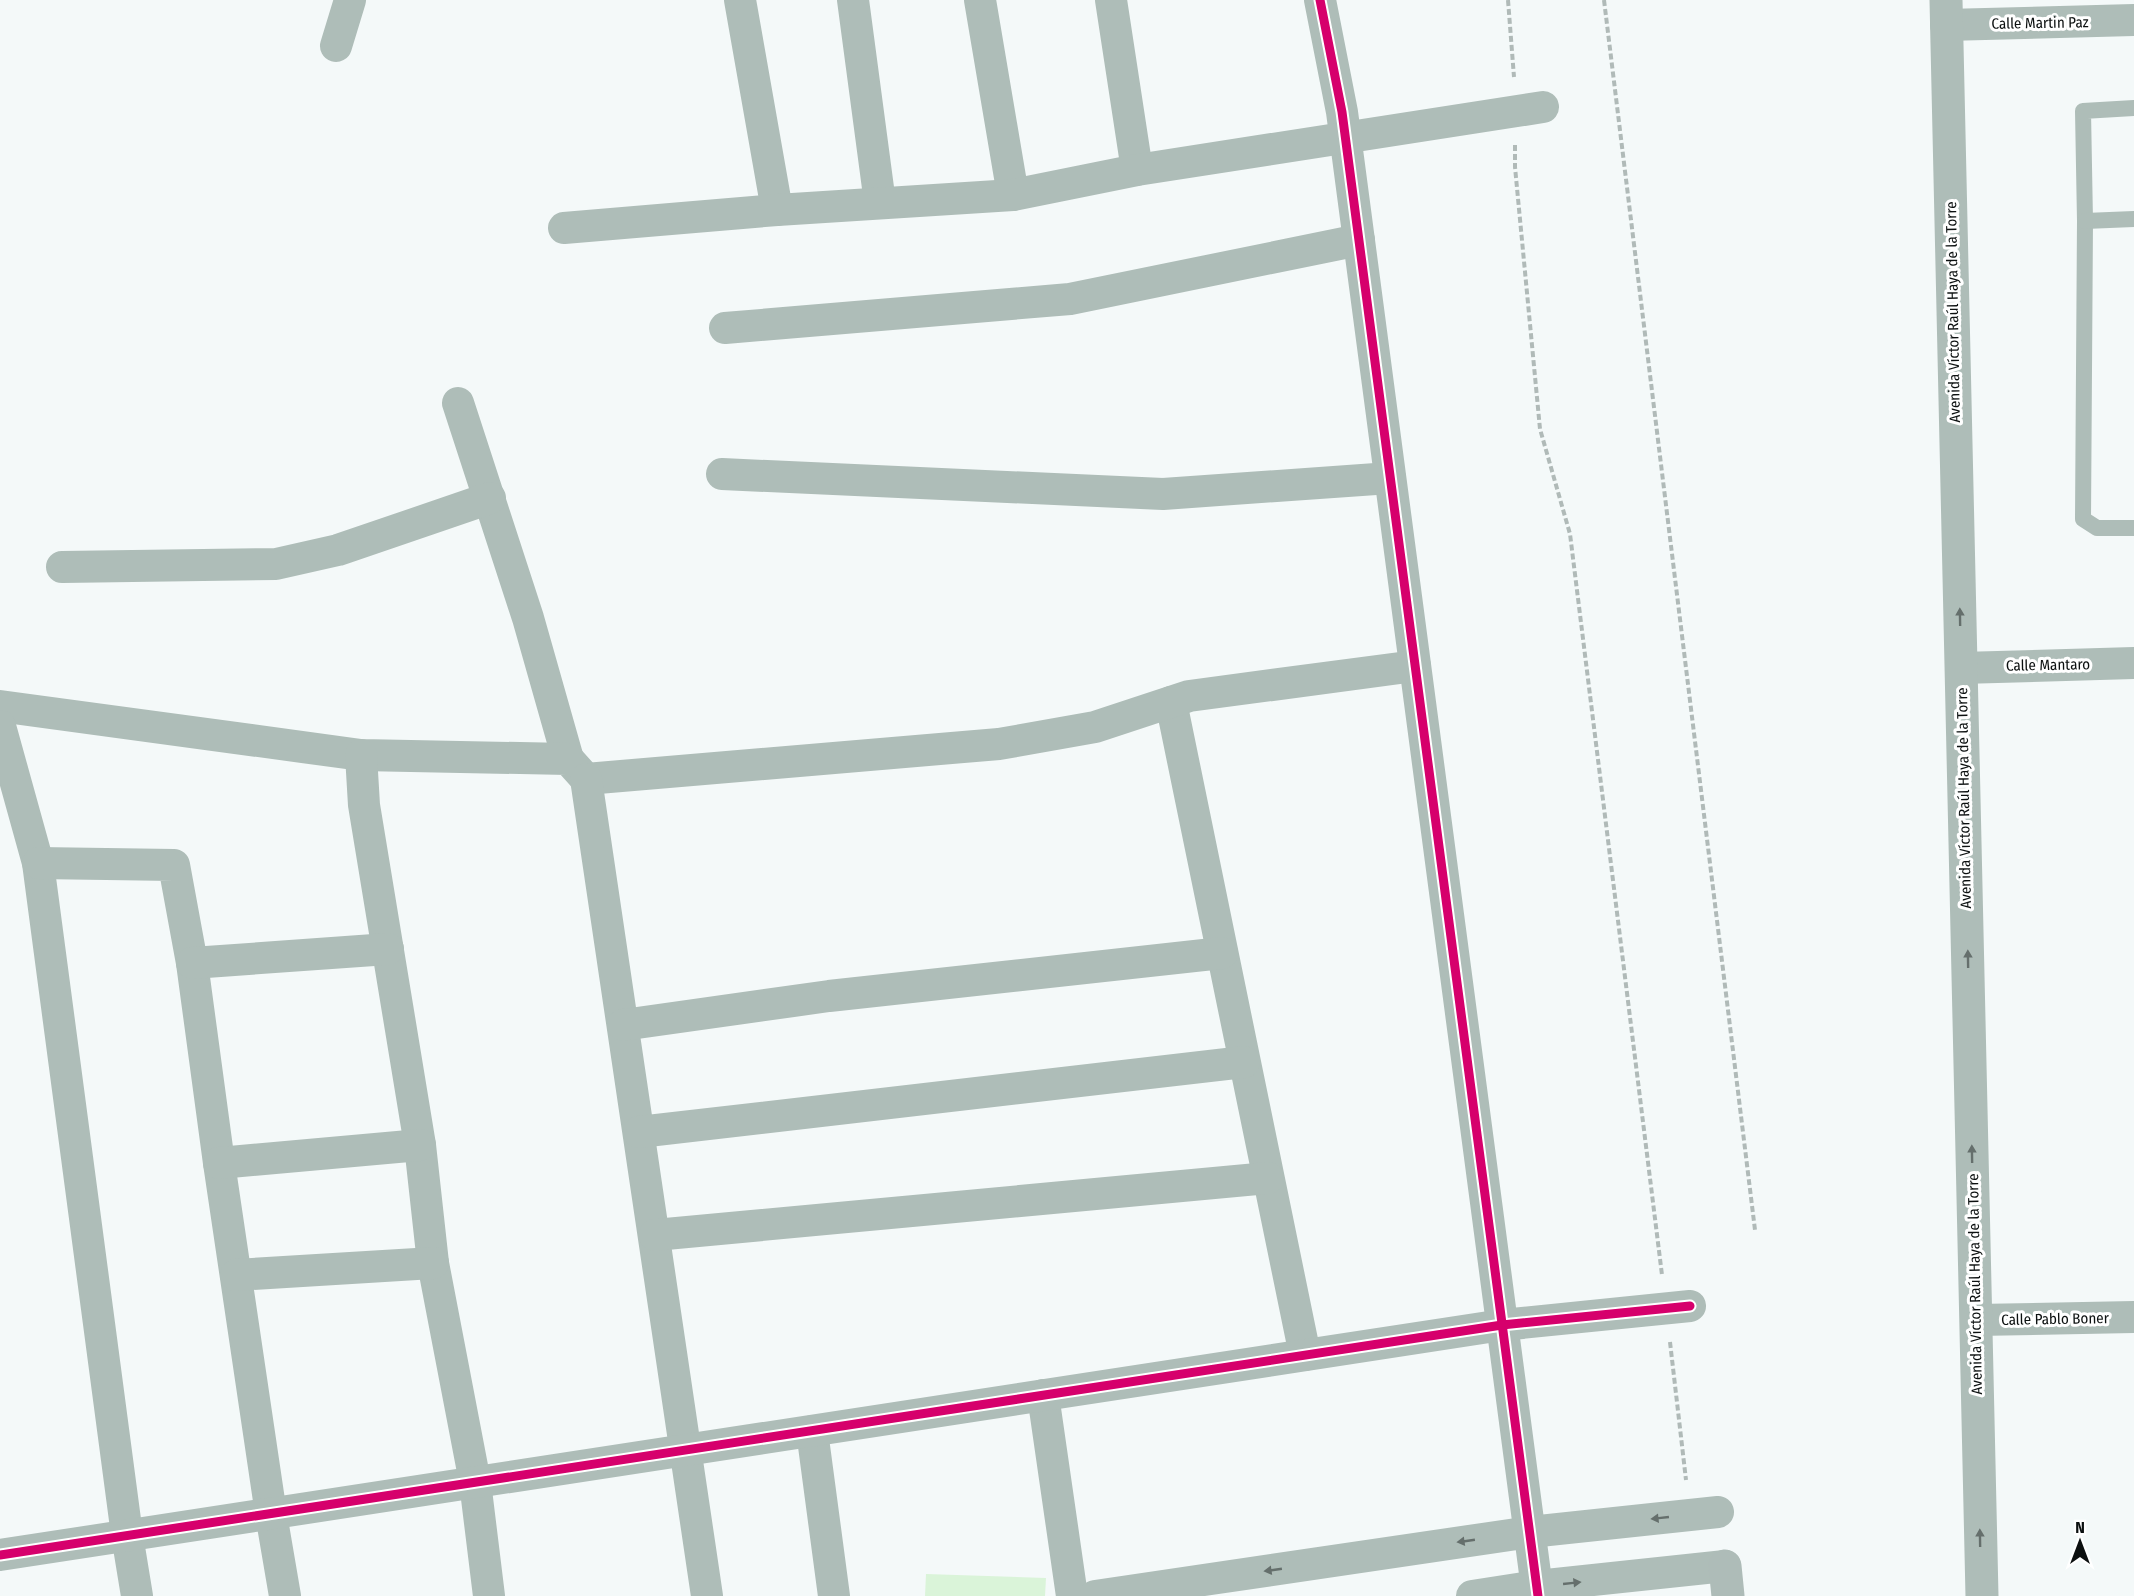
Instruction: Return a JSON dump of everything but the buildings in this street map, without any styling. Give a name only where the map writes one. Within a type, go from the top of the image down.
[{"type":"street","points":[[336,46],[350,0]]},
{"type":"street","points":[[740,0],[777,210]]},
{"type":"street","points":[[853,0],[880,203]]},
{"type":"street","points":[[980,0],[1013,195]]},
{"type":"street","points":[[1111,0],[1137,170]]},
{"type":"street","points":[[1320,0],[1346,139],[1538,1591]]},
{"type":"street","name":"Calle Martin Paz","points":[[1946,13],[2134,20]]},
{"type":"street","name":"Avenida Víctor Raúl Haya de la Torre","points":[[1946,13],[1982,1596]]},
{"type":"street","points":[[564,228],[777,210],[1013,195],[1137,170],[1346,139],[1529,108]]},
{"type":"street","points":[[725,328],[1070,299],[1359,240]]},
{"type":"street","points":[[458,403],[577,769],[623,1025],[707,1596]]},
{"type":"street","points":[[722,474],[1163,494],[1390,478]]},
{"type":"street","points":[[62,567],[276,564],[338,550],[490,498]]},
{"type":"street","name":"Calle Mantaro","points":[[1961,668],[2134,663]]},
{"type":"street","points":[[0,706],[361,755],[577,769],[999,744],[1095,727],[1189,696],[1415,666]]},
{"type":"street","points":[[1171,702],[1305,1355]]},
{"type":"street","points":[[0,726],[38,863],[137,1596]]},
{"type":"street","points":[[361,755],[364,805],[420,1145],[433,1263],[475,1482],[489,1596]]},
{"type":"street","points":[[38,863],[174,865],[192,963],[219,1163],[285,1596]]},
{"type":"street","points":[[192,963],[387,949]]},
{"type":"street","points":[[623,1025],[829,996],[1222,953]]},
{"type":"street","points":[[639,1132],[1245,1062]]},
{"type":"street","points":[[219,1163],[420,1145]]},
{"type":"street","points":[[655,1235],[1268,1178]]},
{"type":"street","points":[[236,1275],[433,1263]]},
{"type":"street","points":[[0,1555],[1502,1325],[1678,1308]]},
{"type":"street","name":"Calle Pablo Boner","points":[[1976,1320],[2134,1317]]},
{"type":"street","points":[[1043,1395],[1072,1596]]},
{"type":"street","points":[[812,1431],[834,1596]]},
{"type":"street","points":[[1095,1596],[1530,1532],[1704,1514]]},
{"type":"street","points":[[1472,1596],[1726,1581]]},
{"type":"lane","points":[[2134,108],[2084,111],[2083,519],[2097,528],[2134,528]]},
{"type":"lane","points":[[2085,221],[2134,219]]},
{"type":"path","points":[[1508,0],[1514,62],[1529,108],[1515,167],[1540,429],[1570,534],[1678,1308],[1704,1514]]},
{"type":"path","points":[[1604,0],[1755,1230]]},
{"type":"green space","points":[[926,1574],[1046,1578],[1045,1596],[925,1596]]},
{"type":"cycle path","points":[[1320,0],[1342,112],[1538,1596]]},
{"type":"cycle path","points":[[0,1555],[1502,1325],[1690,1306]]}]
